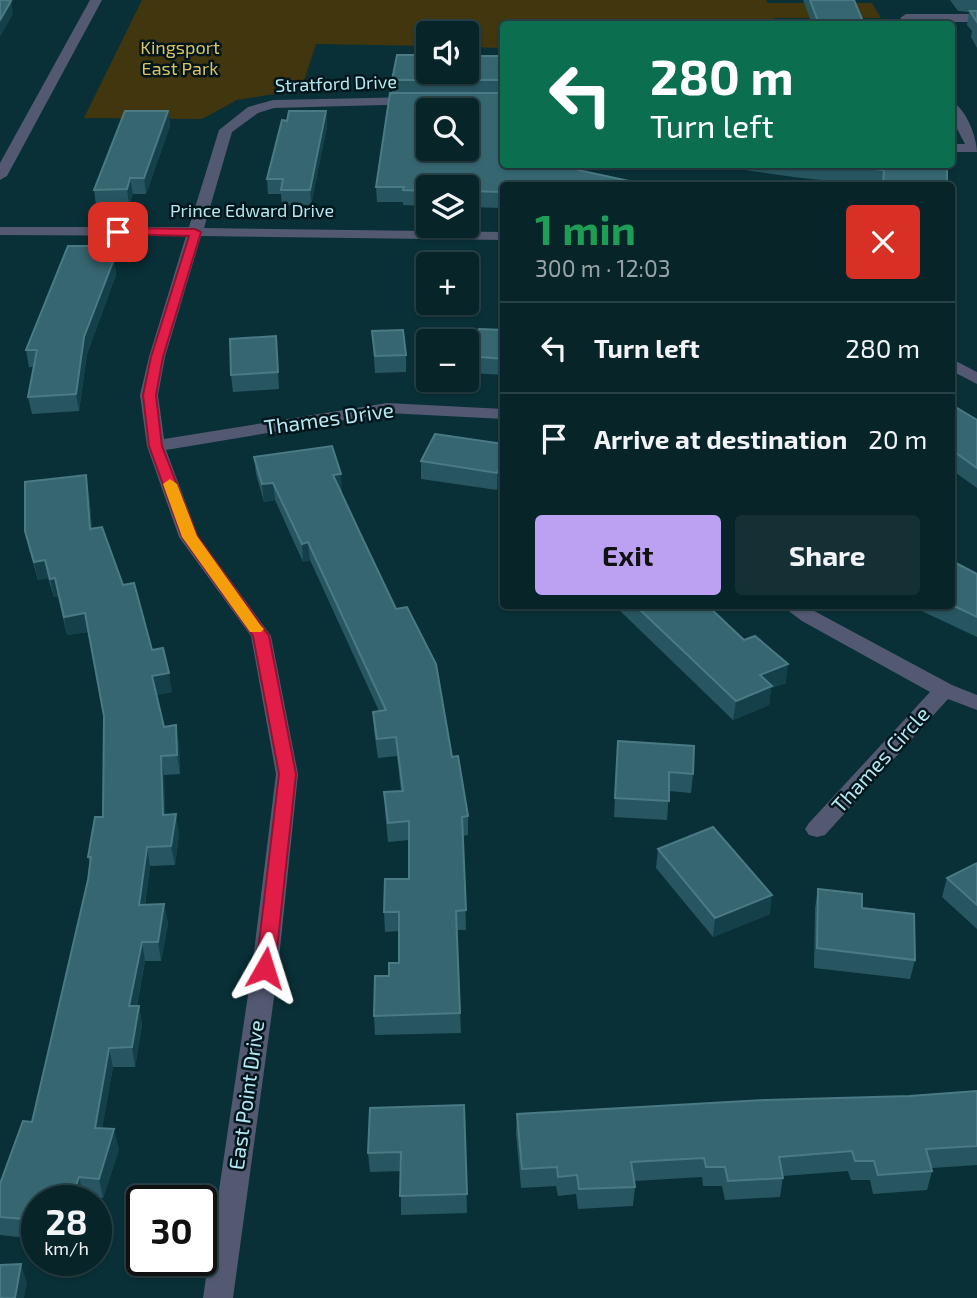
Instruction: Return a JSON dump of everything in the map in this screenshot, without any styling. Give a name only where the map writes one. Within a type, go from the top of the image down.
[{"type":"street","points":[[0,176],[96,0]]},
{"type":"street","points":[[906,18],[977,18]]},
{"type":"street","name":"Stratford Drive","points":[[253,110],[273,104],[416,101]]},
{"type":"street","name":"East Point Drive","points":[[218,1298],[265,968],[287,774],[261,636],[189,537],[156,446],[149,395],[157,357],[226,130],[253,110]]},
{"type":"street","points":[[955,111],[975,148],[955,148]]},
{"type":"street","name":"Prince Edward Drive","points":[[0,231],[500,236]]},
{"type":"street","points":[[955,366],[977,379]]},
{"type":"street","name":"Thames Drive","points":[[156,446],[387,408],[500,414]]},
{"type":"street","points":[[797,609],[944,690],[977,703]]},
{"type":"street","name":"Thames Circle","points":[[817,830],[944,690]]},
{"type":"green space","name":"Kingsport East Park","points":[[142,0],[766,0],[768,3],[872,3],[881,18],[774,18],[774,21],[500,21],[500,48],[479,47],[479,21],[416,21],[416,46],[316,44],[301,90],[237,100],[202,119],[84,118]]},
{"type":"building","points":[[0,0],[11,1],[0,20]]},
{"type":"building","points":[[810,0],[854,0],[863,21],[818,21]]},
{"type":"building","points":[[970,11],[977,11],[977,22]]},
{"type":"building","points":[[397,55],[416,55],[416,80],[392,80]]},
{"type":"building","points":[[479,56],[500,56],[500,80],[479,80]]},
{"type":"building","points":[[390,93],[500,93],[500,168],[578,168],[634,182],[500,182],[500,192],[479,191],[479,175],[416,175],[416,190],[403,190],[404,187],[376,187]]},
{"type":"building","points":[[125,111],[168,111],[144,178],[130,178],[127,189],[94,190]]},
{"type":"building","points":[[289,111],[326,111],[310,190],[281,190],[283,179],[267,179],[282,120],[287,121]]},
{"type":"building","points":[[864,168],[947,168],[947,182],[883,182],[884,170]]},
{"type":"building","points":[[68,246],[101,246],[96,259],[114,259],[84,337],[76,394],[28,397],[37,350],[26,350]]},
{"type":"building","points":[[479,329],[500,330],[500,359],[479,357]]},
{"type":"building","points":[[403,330],[406,355],[375,356],[372,331]]},
{"type":"building","points":[[276,336],[278,372],[231,375],[230,339]]},
{"type":"building","points":[[955,407],[977,420],[977,468],[955,452]]},
{"type":"building","points":[[435,434],[500,443],[500,467],[497,473],[421,461]]},
{"type":"building","points":[[332,446],[341,474],[333,475],[396,609],[407,607],[436,664],[452,757],[458,756],[468,816],[462,817],[466,910],[456,911],[460,1013],[374,1016],[375,976],[389,976],[389,963],[399,963],[399,912],[384,912],[385,879],[409,879],[409,821],[388,823],[384,792],[403,791],[396,737],[377,739],[373,712],[386,710],[308,542],[302,544],[273,483],[262,484],[254,457]]},
{"type":"building","points":[[86,475],[90,529],[102,527],[123,585],[134,583],[152,650],[163,648],[169,673],[152,676],[164,727],[176,725],[177,755],[161,756],[163,815],[176,814],[171,846],[147,847],[139,905],[164,904],[158,942],[142,942],[129,1006],[139,1006],[132,1047],[109,1048],[95,1128],[114,1129],[99,1179],[79,1177],[76,1185],[21,1185],[21,1219],[0,1217],[0,1184],[23,1121],[32,1122],[88,880],[91,857],[88,857],[95,817],[103,817],[104,716],[85,613],[64,617],[55,578],[50,579],[45,560],[34,562],[25,531],[25,482]]},
{"type":"building","points":[[955,563],[977,574],[977,617],[955,606]]},
{"type":"building","points":[[639,609],[711,609],[744,640],[755,636],[788,664],[760,675],[772,686],[736,701]]},
{"type":"building","points":[[618,741],[694,746],[693,774],[669,772],[669,801],[615,798]]},
{"type":"building","points":[[713,827],[772,895],[715,918],[658,849]]},
{"type":"building","points":[[977,863],[977,905],[947,878]]},
{"type":"building","points":[[818,889],[862,894],[862,908],[914,914],[915,960],[817,948]]},
{"type":"building","points":[[977,1091],[977,1146],[926,1149],[932,1171],[878,1175],[874,1161],[855,1161],[852,1151],[779,1157],[783,1178],[728,1181],[725,1167],[706,1167],[704,1158],[631,1162],[635,1187],[579,1189],[577,1175],[558,1177],[557,1167],[522,1169],[517,1114]]},
{"type":"building","points":[[464,1105],[467,1194],[400,1196],[401,1152],[368,1153],[370,1108]]},
{"type":"building","points":[[21,1264],[15,1298],[0,1298],[0,1265]]},
{"type":"slow traffic","points":[[170,484],[189,537],[256,629]]},
{"type":"route","points":[[118,232],[195,232],[157,357],[149,395],[156,446],[189,537],[261,636],[287,774],[265,968]]}]
